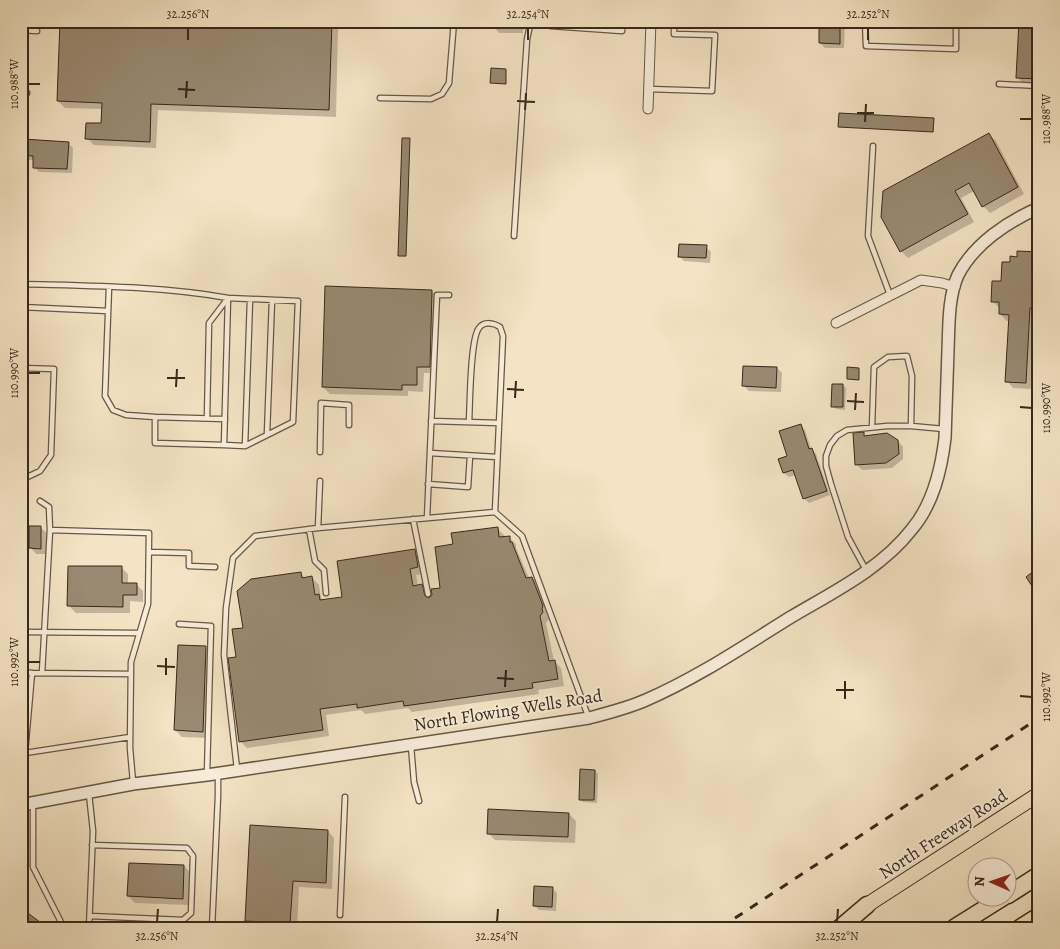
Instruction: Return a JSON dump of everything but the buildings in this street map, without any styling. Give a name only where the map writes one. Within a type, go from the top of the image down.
[{"type":"highway","points":[[1018,888],[1039,875]]},
{"type":"highway","points":[[840,928],[867,906]]},
{"type":"highway","points":[[954,928],[990,906]]},
{"type":"highway","points":[[1020,928],[1039,916]]},
{"type":"main road","name":"North Freeway Road","points":[[867,906],[1039,794]]},
{"type":"street","points":[[648,109],[651,22]]},
{"type":"street","name":"North Flowing Wells Road","points":[[27,804],[133,784],[589,718],[638,703],[669,690],[867,571],[893,550],[912,530],[926,510],[943,457],[946,430],[949,323],[958,276],[969,258],[981,245],[1006,226],[1039,208]]},
{"type":"street","points":[[836,323],[921,280],[955,287]]},
{"type":"lane","points":[[380,98],[430,98],[442,94],[450,83],[454,21]]},
{"type":"lane","points":[[514,236],[528,39],[531,21]]},
{"type":"lane","points":[[551,21],[551,26],[622,30],[623,21]]},
{"type":"lane","points":[[864,21],[866,46],[956,49],[956,21]]},
{"type":"lane","points":[[648,89],[712,91],[715,35],[674,34],[674,23],[651,22]]},
{"type":"lane","points":[[21,30],[37,31]]},
{"type":"lane","points":[[999,84],[1039,86]]},
{"type":"lane","points":[[1039,125],[1037,124],[1035,164],[1039,174]]},
{"type":"lane","points":[[873,146],[868,236],[890,296]]},
{"type":"lane","points":[[21,284],[190,291],[228,298],[298,301],[293,422],[245,446],[155,443],[155,418]]},
{"type":"lane","points":[[109,287],[105,396],[113,410],[126,415],[155,418],[225,419]]},
{"type":"lane","points":[[427,518],[437,296],[449,295]]},
{"type":"lane","points":[[207,418],[209,323],[228,298]]},
{"type":"lane","points":[[224,445],[228,298]]},
{"type":"lane","points":[[245,446],[250,300]]},
{"type":"lane","points":[[267,434],[272,300]]},
{"type":"lane","points":[[21,308],[108,311]]},
{"type":"lane","points":[[469,422],[474,342],[479,328],[486,323],[495,324],[500,327],[503,336],[495,512]]},
{"type":"lane","points":[[872,427],[874,367],[888,356],[907,356],[912,376],[911,426]]},
{"type":"lane","points":[[21,368],[54,369],[51,455],[40,471],[21,480]]},
{"type":"lane","points":[[320,452],[321,404],[349,405],[349,425]]},
{"type":"lane","points":[[431,421],[499,423]]},
{"type":"lane","points":[[867,571],[848,537],[828,475],[826,456],[830,444],[836,436],[848,430],[872,427],[911,426],[946,430]]},
{"type":"lane","points":[[430,453],[497,457]]},
{"type":"lane","points":[[428,484],[468,488],[470,456]]},
{"type":"lane","points":[[318,528],[320,481]]},
{"type":"lane","points":[[40,500],[49,507],[50,530],[42,673]]},
{"type":"lane","points":[[237,770],[224,655],[226,608],[233,558],[255,536],[318,528],[495,512],[522,536],[589,718]]},
{"type":"lane","points":[[413,519],[428,594]]},
{"type":"lane","points":[[309,529],[315,561],[324,570],[326,593]]},
{"type":"lane","points":[[50,530],[149,533],[148,604],[131,662],[130,737],[133,784]]},
{"type":"lane","points":[[149,552],[189,553],[189,566],[215,568]]},
{"type":"lane","points":[[178,624],[211,626],[212,774],[218,796],[212,928]]},
{"type":"lane","points":[[21,632],[139,633]]},
{"type":"lane","points":[[21,672],[131,674]]},
{"type":"lane","points":[[32,673],[25,753],[130,737]]},
{"type":"lane","points":[[411,743],[414,782],[419,801]]},
{"type":"lane","points":[[89,792],[93,831],[89,928]]},
{"type":"lane","points":[[340,914],[346,797]]},
{"type":"lane","points":[[27,804],[33,867],[64,928]]},
{"type":"lane","points":[[90,916],[183,920],[191,913],[193,856],[187,848],[92,844]]},
{"type":"railway","points":[[720,928],[1039,718]]}]
